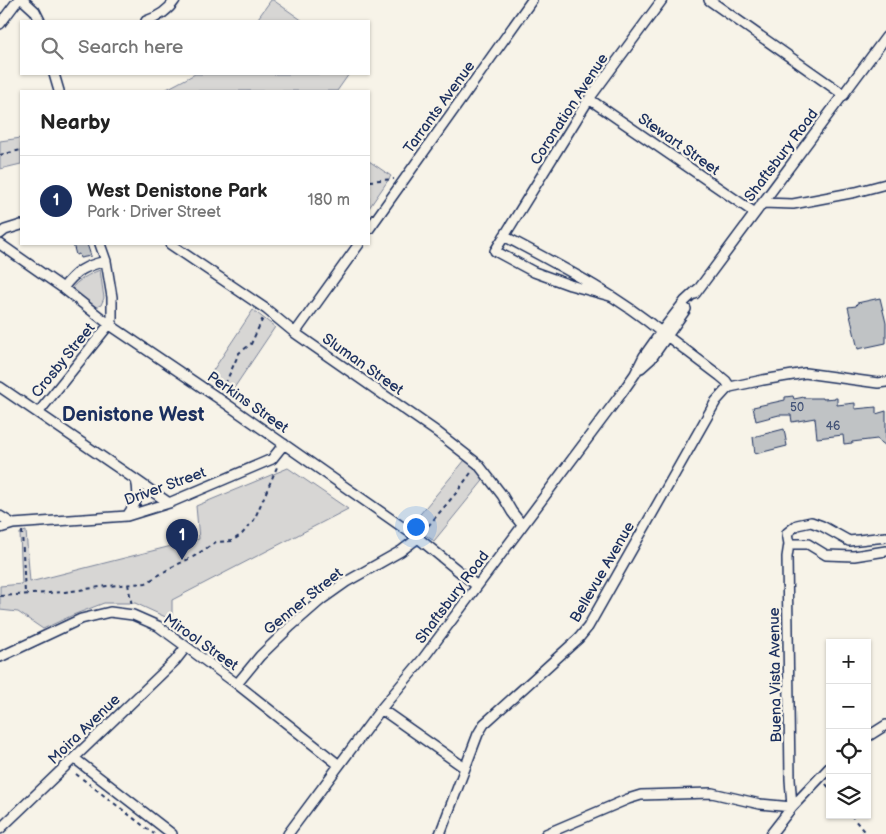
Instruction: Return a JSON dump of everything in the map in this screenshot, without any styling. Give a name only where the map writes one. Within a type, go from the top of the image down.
[{"type":"street","points":[[0,24],[18,0]]},
{"type":"street","points":[[23,0],[35,11],[40,20]]},
{"type":"street","points":[[149,20],[164,12],[175,0]]},
{"type":"street","name":"Tarrants Avenue","points":[[370,228],[532,0]]},
{"type":"street","name":"Coronation Avenue","points":[[504,236],[588,99],[662,0]]},
{"type":"street","points":[[710,0],[844,95]]},
{"type":"street","name":"Shaftsbury Road","points":[[288,834],[381,709],[422,660],[635,374],[644,356],[664,334],[685,301],[698,288],[886,37]]},
{"type":"street","points":[[54,75],[59,90]]},
{"type":"street","name":"Stewart Street","points":[[588,99],[754,213]]},
{"type":"street","points":[[762,203],[793,204],[856,192],[886,184]]},
{"type":"street","points":[[0,234],[5,230],[20,225]]},
{"type":"street","points":[[610,296],[570,286],[534,272],[495,251],[504,236],[610,296],[644,318],[720,376],[730,387],[805,373],[870,382],[886,382]]},
{"type":"street","name":"Perkins Street","points":[[0,244],[63,288],[110,325],[418,538],[477,586]]},
{"type":"street","points":[[100,245],[106,261],[112,297],[112,321],[110,325]]},
{"type":"street","name":"Sluman Street","points":[[171,245],[266,309],[295,333],[437,432],[478,464],[522,525]]},
{"type":"street","points":[[295,333],[358,245]]},
{"type":"street","points":[[63,288],[80,271],[106,261]]},
{"type":"street","name":"Crosby Street","points":[[38,413],[110,325]]},
{"type":"street","points":[[0,386],[168,503]]},
{"type":"street","name":"Bellevue Avenue","points":[[440,834],[478,734],[484,724],[579,638],[588,627],[716,401],[730,387]]},
{"type":"street","name":"Driver Street","points":[[0,528],[18,524],[127,516],[168,503],[272,459],[284,444]]},
{"type":"street","points":[[127,516],[139,494],[136,480]]},
{"type":"street","points":[[0,516],[18,524]]},
{"type":"street","name":"Buena Vista Avenue","points":[[792,807],[787,557],[789,544],[787,533],[797,525],[811,522],[849,540],[886,536]]},
{"type":"street","name":"Genner Street","points":[[237,684],[260,656],[322,599],[346,582],[401,551],[418,538]]},
{"type":"street","points":[[789,544],[808,544],[826,555],[854,556],[886,551]]},
{"type":"street","name":"Mirool Street","points":[[0,657],[81,619],[110,612],[133,615],[158,626],[237,684],[339,765]]},
{"type":"street","name":"Moira Avenue","points":[[0,829],[175,661],[186,647]]},
{"type":"street","points":[[381,709],[465,768]]},
{"type":"street","points":[[871,734],[886,725]]},
{"type":"street","points":[[74,758],[172,834]]},
{"type":"street","points":[[771,834],[792,807],[826,771]]},
{"type":"street","points":[[550,833],[641,795],[712,793],[760,804],[792,807]]},
{"type":"path","points":[[0,156],[20,150]]},
{"type":"path","points":[[370,180],[393,179],[401,184]]},
{"type":"path","points":[[218,398],[239,353],[251,344],[266,309]]},
{"type":"path","points":[[0,596],[65,592],[146,583],[216,542],[232,542],[254,520],[279,461]]},
{"type":"path","points":[[418,538],[478,464]]},
{"type":"path","points":[[18,524],[26,595]]},
{"type":"path","points":[[128,584],[133,615]]},
{"type":"path","points":[[76,774],[154,834]]},
{"type":"path","points":[[854,819],[866,834]]},
{"type":"shaded area","points":[[271,0],[273,0],[302,20],[257,20]]},
{"type":"shaded area","points":[[193,75],[348,75],[338,90],[165,90]]},
{"type":"shaded area","points":[[20,138],[20,164],[0,169],[0,141]]},
{"type":"shaded area","points":[[370,162],[391,176],[370,207]]},
{"type":"shaded area","points":[[100,270],[104,298],[101,305],[96,307],[70,290],[84,278]]},
{"type":"shaded area","points":[[253,310],[275,327],[230,394],[208,378]]},
{"type":"shaded area","points":[[465,460],[486,477],[434,541],[411,525]]},
{"type":"shaded area","points":[[288,468],[348,509],[172,600],[172,620],[135,603],[104,603],[43,629],[18,612],[0,610],[0,586],[22,584],[20,533],[26,531],[30,582],[199,539],[196,506]]},
{"type":"building","points":[[73,245],[87,245],[91,256],[80,258],[79,254],[76,255]]},
{"type":"building","points":[[880,298],[886,323],[886,343],[858,349],[848,307]]},
{"type":"building","points":[[793,396],[794,399],[804,397],[837,398],[837,405],[855,403],[855,409],[876,407],[876,414],[886,411],[886,446],[877,439],[844,444],[843,435],[817,438],[815,418],[792,422],[791,415],[779,415],[756,421],[753,407],[785,400],[785,397]]},
{"type":"building","points":[[784,429],[787,446],[755,454],[753,437]]},
{"type":"place","name":"West Denistone Park","points":[[182,560]]},
{"type":"district","name":"Denistone West","points":[[133,414]]}]
